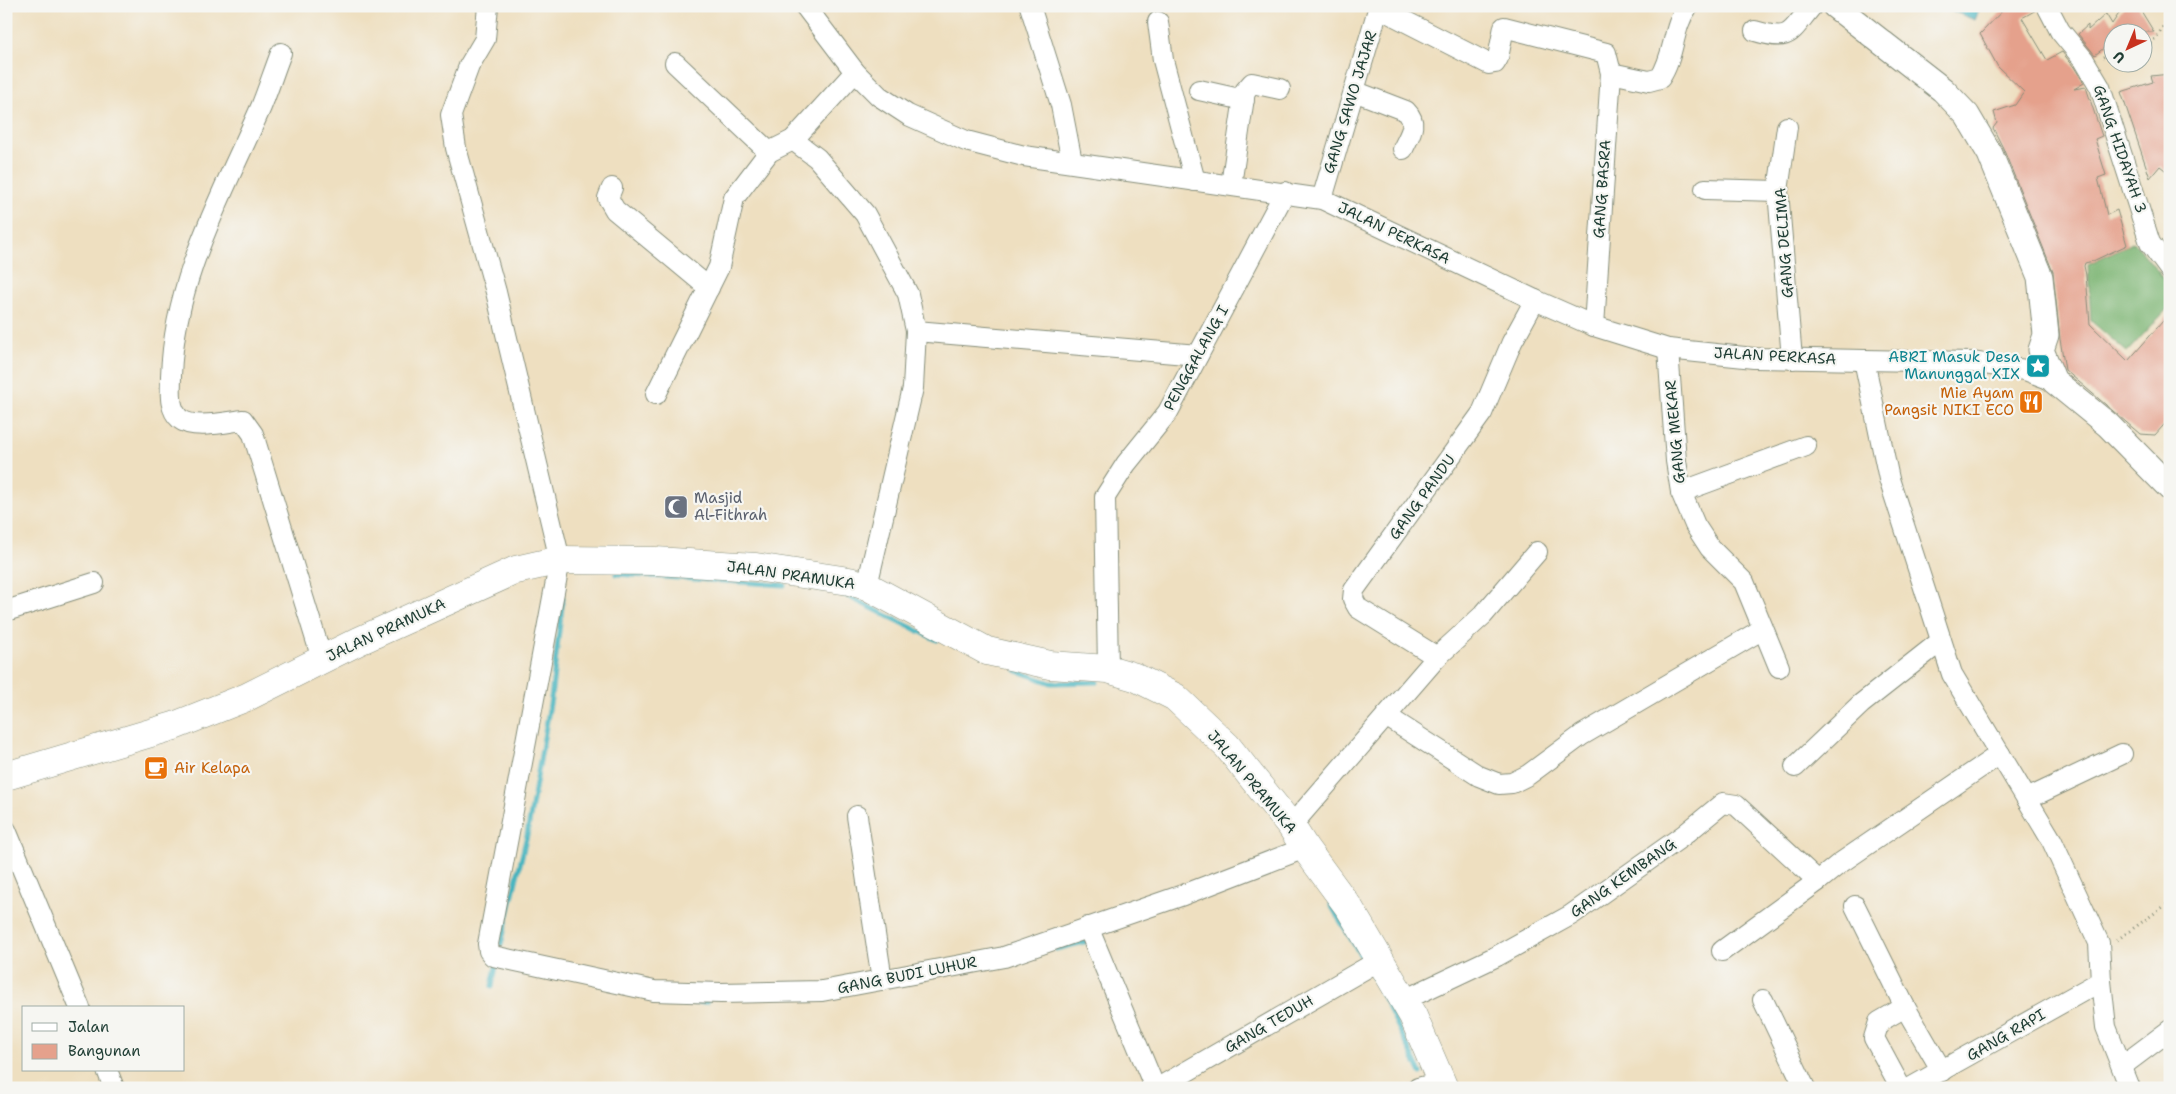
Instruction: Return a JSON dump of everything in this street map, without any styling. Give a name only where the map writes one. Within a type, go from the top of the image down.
[{"type":"main road","name":"JALAN PRAMUKA","points":[[6,776],[174,726],[247,697],[516,570],[560,560],[655,561],[756,567],[849,581],[867,586],[986,651],[1050,665],[1108,669],[1136,677],[1175,697],[1227,746],[1298,837],[1350,908],[1413,1016],[1435,1086]]},
{"type":"street","points":[[488,6],[485,39],[469,66],[451,114],[456,148],[496,292],[560,560]]},
{"type":"street","name":"JALAN PERKASA","points":[[805,6],[855,72],[879,96],[908,116],[966,140],[1024,156],[1285,192],[1322,199],[1594,326],[1668,349],[1754,358],[1971,362],[2025,370],[2054,381]]},
{"type":"street","points":[[1030,6],[1060,105],[1072,162]]},
{"type":"street","points":[[1611,73],[1649,80],[1660,78],[1668,66],[1680,16],[1688,6]]},
{"type":"street","points":[[1754,31],[1779,37],[1788,34],[1812,6]]},
{"type":"street","points":[[1835,6],[1943,90],[1967,115],[1990,154],[2040,277],[2046,335],[2041,350],[2025,370]]},
{"type":"street","name":"GANG HIDAYAH 3","points":[[2047,6],[2060,31],[2084,60],[2100,87],[2150,242],[2168,265]]},
{"type":"street","name":"GANG BASRA","points":[[1379,7],[1489,64],[1495,63],[1498,58],[1504,27],[1606,53],[1611,73],[1594,326]]},
{"type":"street","name":"GANG SAWO JAJAR","points":[[1322,199],[1379,7]]},
{"type":"street","points":[[1158,22],[1163,60],[1195,181]]},
{"type":"street","points":[[280,54],[261,105],[194,260],[182,298],[172,347],[170,402],[179,418],[188,424],[243,420],[248,425],[253,434],[322,660]]},
{"type":"street","points":[[675,63],[769,152]]},
{"type":"street","points":[[656,394],[719,267],[734,198],[769,152],[793,140],[855,72]]},
{"type":"street","points":[[1231,185],[1244,100],[1248,86],[1252,83],[1280,89]]},
{"type":"street","points":[[1199,90],[1244,100]]},
{"type":"street","points":[[1354,91],[1406,111],[1412,117],[1414,125],[1403,150]]},
{"type":"street","name":"GANG DELIMA","points":[[1787,127],[1778,191],[1792,359]]},
{"type":"street","points":[[793,140],[817,158],[865,214],[908,294],[916,331],[913,388],[867,586]]},
{"type":"street","points":[[612,188],[608,198],[615,210],[709,288]]},
{"type":"street","points":[[1705,189],[1778,191]]},
{"type":"street","name":"PENGGALANG I","points":[[1108,669],[1105,497],[1126,464],[1168,412],[1285,192]]},
{"type":"street","name":"GANG PANDU","points":[[1437,657],[1358,608],[1353,599],[1354,590],[1482,413],[1512,342],[1536,300]]},
{"type":"street","points":[[916,331],[1198,354]]},
{"type":"street","name":"GANG MEKAR","points":[[1668,349],[1676,461],[1681,492],[1695,525],[1710,548],[1744,582],[1779,667]]},
{"type":"street","points":[[2041,350],[2054,381],[2108,425],[2170,488]]},
{"type":"street","points":[[1864,360],[1889,479],[1952,674],[2052,841],[2099,943],[2106,1027],[2130,1088]]},
{"type":"street","points":[[1681,492],[1806,446]]},
{"type":"street","points":[[1298,837],[1386,716],[1437,657],[1483,615],[1538,552]]},
{"type":"street","name":"GANG BUDI LUHUR","points":[[560,560],[488,944],[489,951],[493,956],[654,991],[721,993],[822,992],[1004,957],[1182,895],[1298,837]]},
{"type":"street","points":[[6,611],[94,582]]},
{"type":"street","points":[[1386,716],[1480,776],[1499,784],[1512,783],[1528,775],[1582,735],[1763,629]]},
{"type":"street","points":[[1795,767],[1860,704],[1941,641]]},
{"type":"street","points":[[1722,951],[1818,882],[1839,864],[2000,754]]},
{"type":"street","points":[[2027,799],[2122,754]]},
{"type":"street","name":"GANG KEMBANG","points":[[1404,1000],[1497,956],[1571,915],[1684,835],[1723,803],[1736,805],[1818,882]]},
{"type":"street","points":[[857,816],[882,980]]},
{"type":"street","points":[[6,830],[79,1006]]},
{"type":"street","points":[[1855,906],[1905,1007],[1942,1071]]},
{"type":"street","points":[[1088,928],[1156,1088]]},
{"type":"street","name":"GANG TEDUH","points":[[1156,1088],[1380,960]]},
{"type":"street","name":"GANG RAPI","points":[[1910,1088],[2101,981]]},
{"type":"street","points":[[1764,1000],[1805,1088]]},
{"type":"street","points":[[1902,1088],[1874,1038],[1879,1022],[1905,1007]]},
{"type":"street","points":[[2122,1066],[2170,1030]]},
{"type":"street","points":[[107,1072],[114,1088]]},
{"type":"path","points":[[2154,39],[2170,14]]},
{"type":"path","points":[[2100,952],[2170,902]]},
{"type":"green space","points":[[2134,242],[2170,286],[2170,306],[2127,352],[2091,321],[2088,264]]},
{"type":"water","points":[[1939,6],[1981,6],[1975,20]]},
{"type":"building","points":[[2007,6],[2035,6],[2036,10],[2022,18],[2047,60],[2062,52],[2074,67],[2084,83],[2074,89],[2086,87],[2102,136],[2095,139],[2106,175],[2098,178],[2107,215],[2117,210],[2127,245],[2085,263],[2090,324],[2128,361],[2170,313],[2170,418],[2155,435],[2140,434],[2065,370],[2053,272],[2003,148],[1993,128],[1997,123],[1994,112],[2015,105],[2024,92],[1998,67],[1980,34]]},
{"type":"building","points":[[2124,6],[2138,6],[2148,22],[2113,22]]},
{"type":"building","points":[[2106,14],[2111,22],[2104,22],[2104,48],[2095,55],[2078,34],[2088,25],[2088,30]]},
{"type":"building","points":[[2170,74],[2170,174],[2160,166],[2150,178],[2121,92],[2153,82],[2151,76]]},
{"type":"waterway","points":[[616,574],[784,585]]},
{"type":"waterway","points":[[839,592],[937,640]]},
{"type":"waterway","points":[[501,944],[527,835],[551,698],[563,598]]},
{"type":"waterway","points":[[1017,671],[1051,683],[1097,682]]},
{"type":"waterway","points":[[1331,905],[1364,961]]},
{"type":"waterway","points":[[1056,949],[1088,941]]},
{"type":"waterway","points":[[492,986],[497,962]]},
{"type":"waterway","points":[[1373,976],[1421,1073]]},
{"type":"waterway","points":[[665,1004],[707,1002]]},
{"type":"place","name":"ABRI Masuk Desa Manunggal XIX","points":[[2038,366]]},
{"type":"place","name":"Mie Ayam Pangsit NIKI ECO","points":[[2031,402]]},
{"type":"place","name":"Masjid Al-Fithrah","points":[[676,507]]},
{"type":"place","name":"Air Kelapa","points":[[156,768]]}]
